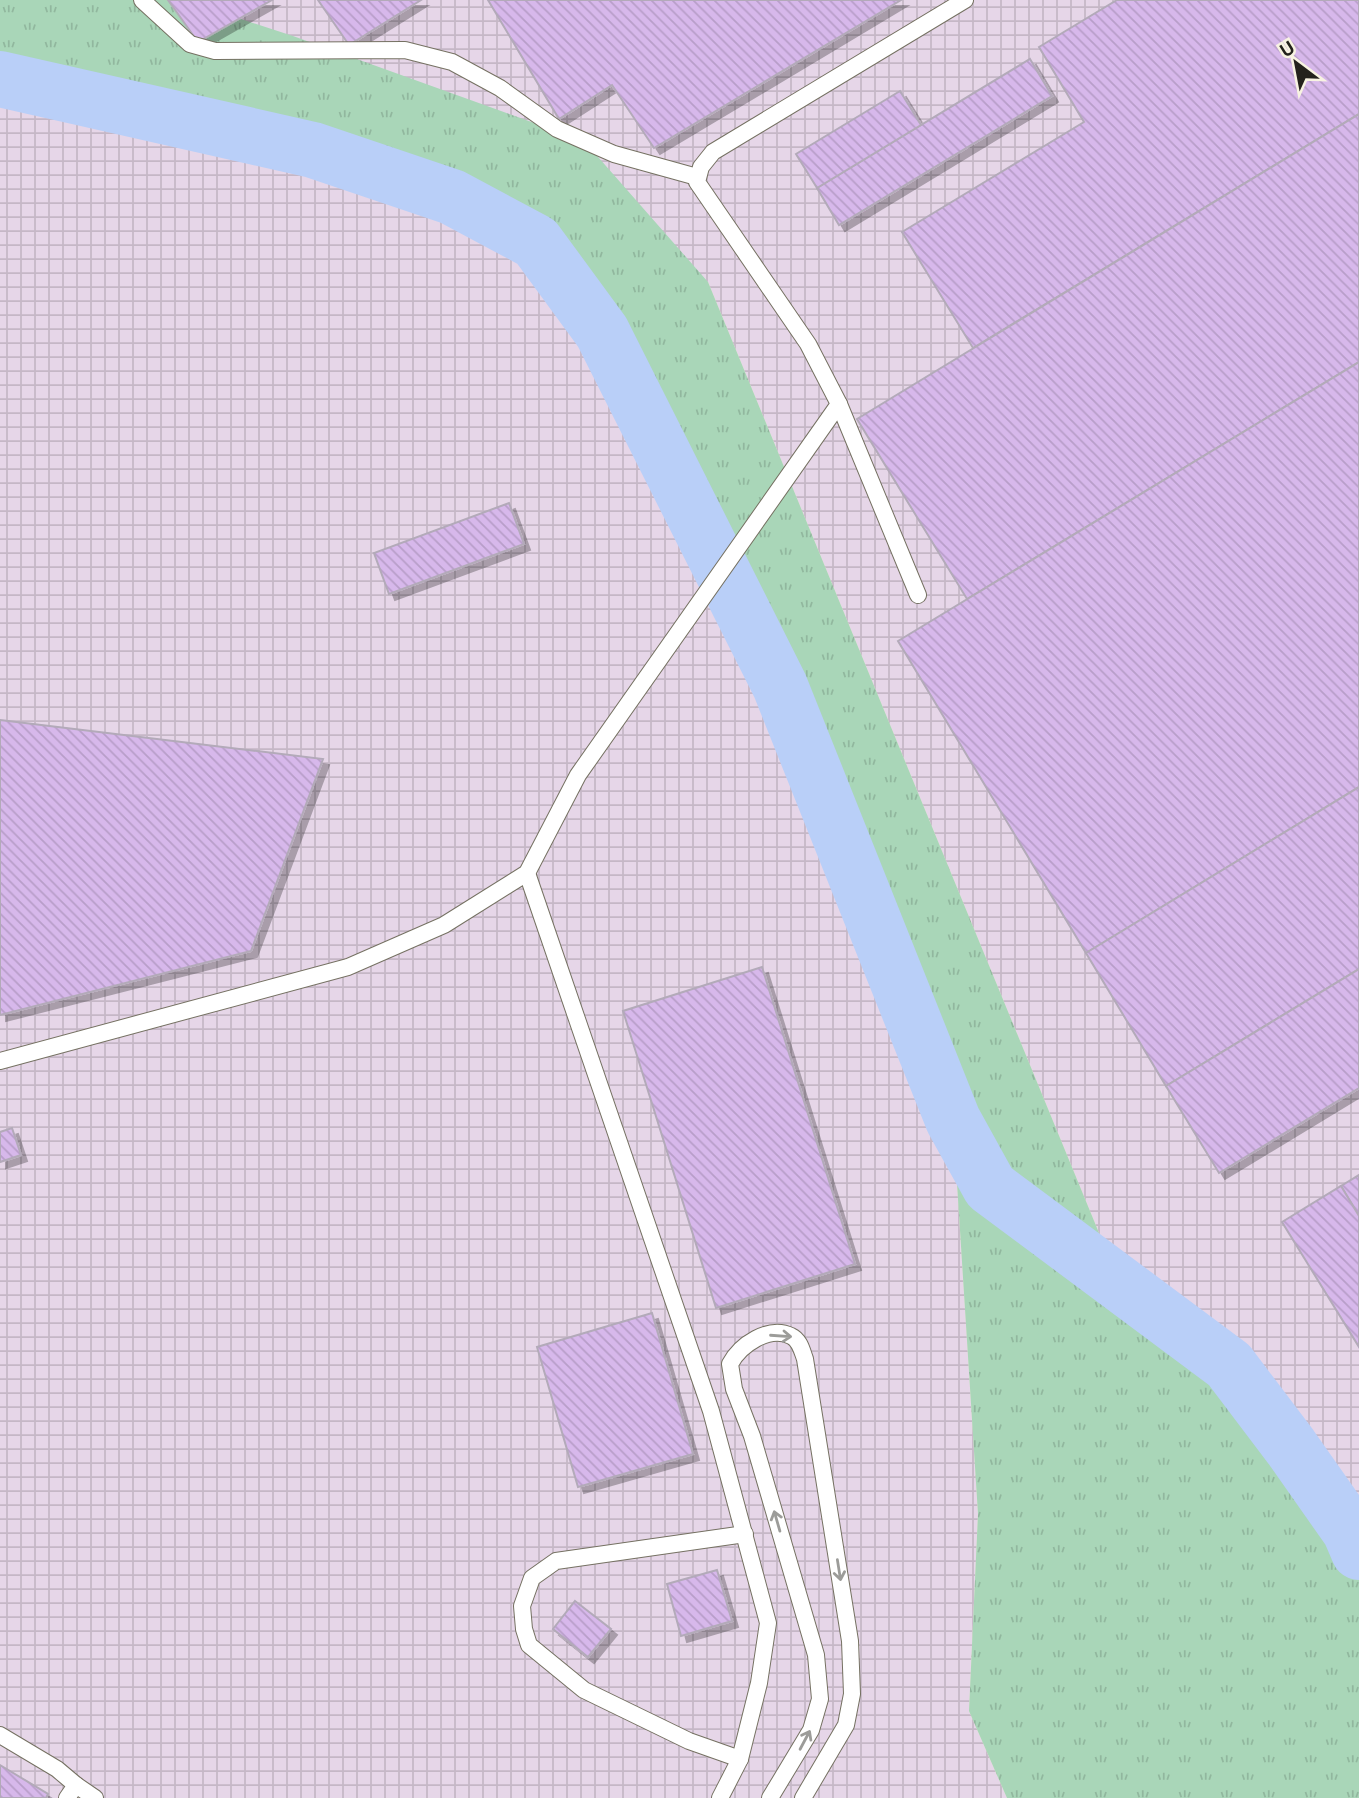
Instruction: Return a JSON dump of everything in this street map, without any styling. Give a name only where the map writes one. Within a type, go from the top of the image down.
[{"type":"lane","points":[[142,0],[190,44],[215,51],[405,50],[452,62],[500,88],[557,129],[614,154],[697,177],[808,344],[839,404],[918,595]]},
{"type":"lane","points":[[697,177],[713,152],[965,0]]},
{"type":"lane","points":[[0,1061],[348,967],[444,925],[527,873],[578,775],[839,404]]},
{"type":"lane","points":[[527,873],[711,1411],[768,1623],[759,1683],[740,1759],[720,1798]]},
{"type":"lane","points":[[770,1798],[811,1730],[820,1699],[816,1655],[752,1436],[734,1389],[730,1364],[747,1344],[778,1334],[790,1335],[799,1341],[805,1359],[850,1641],[852,1695],[846,1725],[803,1798]]},
{"type":"lane","points":[[740,1759],[689,1741],[584,1690],[547,1663],[529,1645],[522,1606],[532,1578],[556,1561],[745,1534]]},
{"type":"lane","points":[[0,1735],[57,1769],[71,1791],[95,1798]]},
{"type":"shaded area","points":[[183,0],[1359,0],[1359,1535],[1350,1531],[1229,1365],[1120,1284],[708,282]]},
{"type":"shaded area","points":[[0,79],[313,150],[452,197],[536,242],[602,332],[780,686],[953,1120],[978,1514],[969,1711],[1007,1798],[0,1798]]},
{"type":"green space","points":[[0,0],[183,0],[293,36],[584,141],[708,282],[1120,1284],[1229,1365],[1350,1531],[1359,1535],[1359,1798],[1007,1798],[969,1711],[978,1514],[953,1120],[780,686],[602,332],[536,242],[452,197],[313,150],[0,77]]},
{"type":"building","points":[[168,0],[272,0],[198,42]]},
{"type":"building","points":[[318,0],[421,0],[349,45]]},
{"type":"building","points":[[488,0],[901,0],[654,148],[612,85],[559,119]]},
{"type":"building","points":[[1117,0],[1359,0],[1359,114],[973,348],[902,232],[1084,122],[1039,47]]},
{"type":"building","points":[[1030,59],[1052,96],[839,225],[817,188]]},
{"type":"building","points":[[900,91],[921,125],[817,188],[796,154]]},
{"type":"building","points":[[1359,114],[1359,362],[967,599],[857,419]]},
{"type":"building","points":[[1359,362],[1359,787],[1086,953],[898,641]]},
{"type":"building","points":[[509,503],[524,544],[389,594],[374,553]]},
{"type":"building","points":[[0,720],[323,759],[251,951],[0,1015]]},
{"type":"building","points":[[1359,787],[1359,969],[1166,1086],[1086,953]]},
{"type":"building","points":[[762,967],[855,1264],[716,1308],[623,1011]]},
{"type":"building","points":[[1359,969],[1359,1088],[1219,1173],[1166,1086]]},
{"type":"building","points":[[12,1128],[21,1155],[0,1162],[0,1132]]},
{"type":"building","points":[[1359,1175],[1359,1216],[1341,1186]]},
{"type":"building","points":[[1341,1186],[1359,1216],[1359,1347],[1282,1222]]},
{"type":"building","points":[[652,1313],[693,1454],[578,1487],[537,1347]]},
{"type":"building","points":[[717,1570],[732,1621],[681,1636],[667,1584]]},
{"type":"building","points":[[575,1601],[611,1629],[588,1657],[553,1629]]},
{"type":"building","points":[[0,1765],[48,1794],[46,1798],[0,1798]]},
{"type":"waterway","points":[[0,79],[313,150],[452,197],[536,242],[602,332],[780,686],[953,1120],[990,1187],[1229,1365],[1350,1531],[1359,1552]]}]
